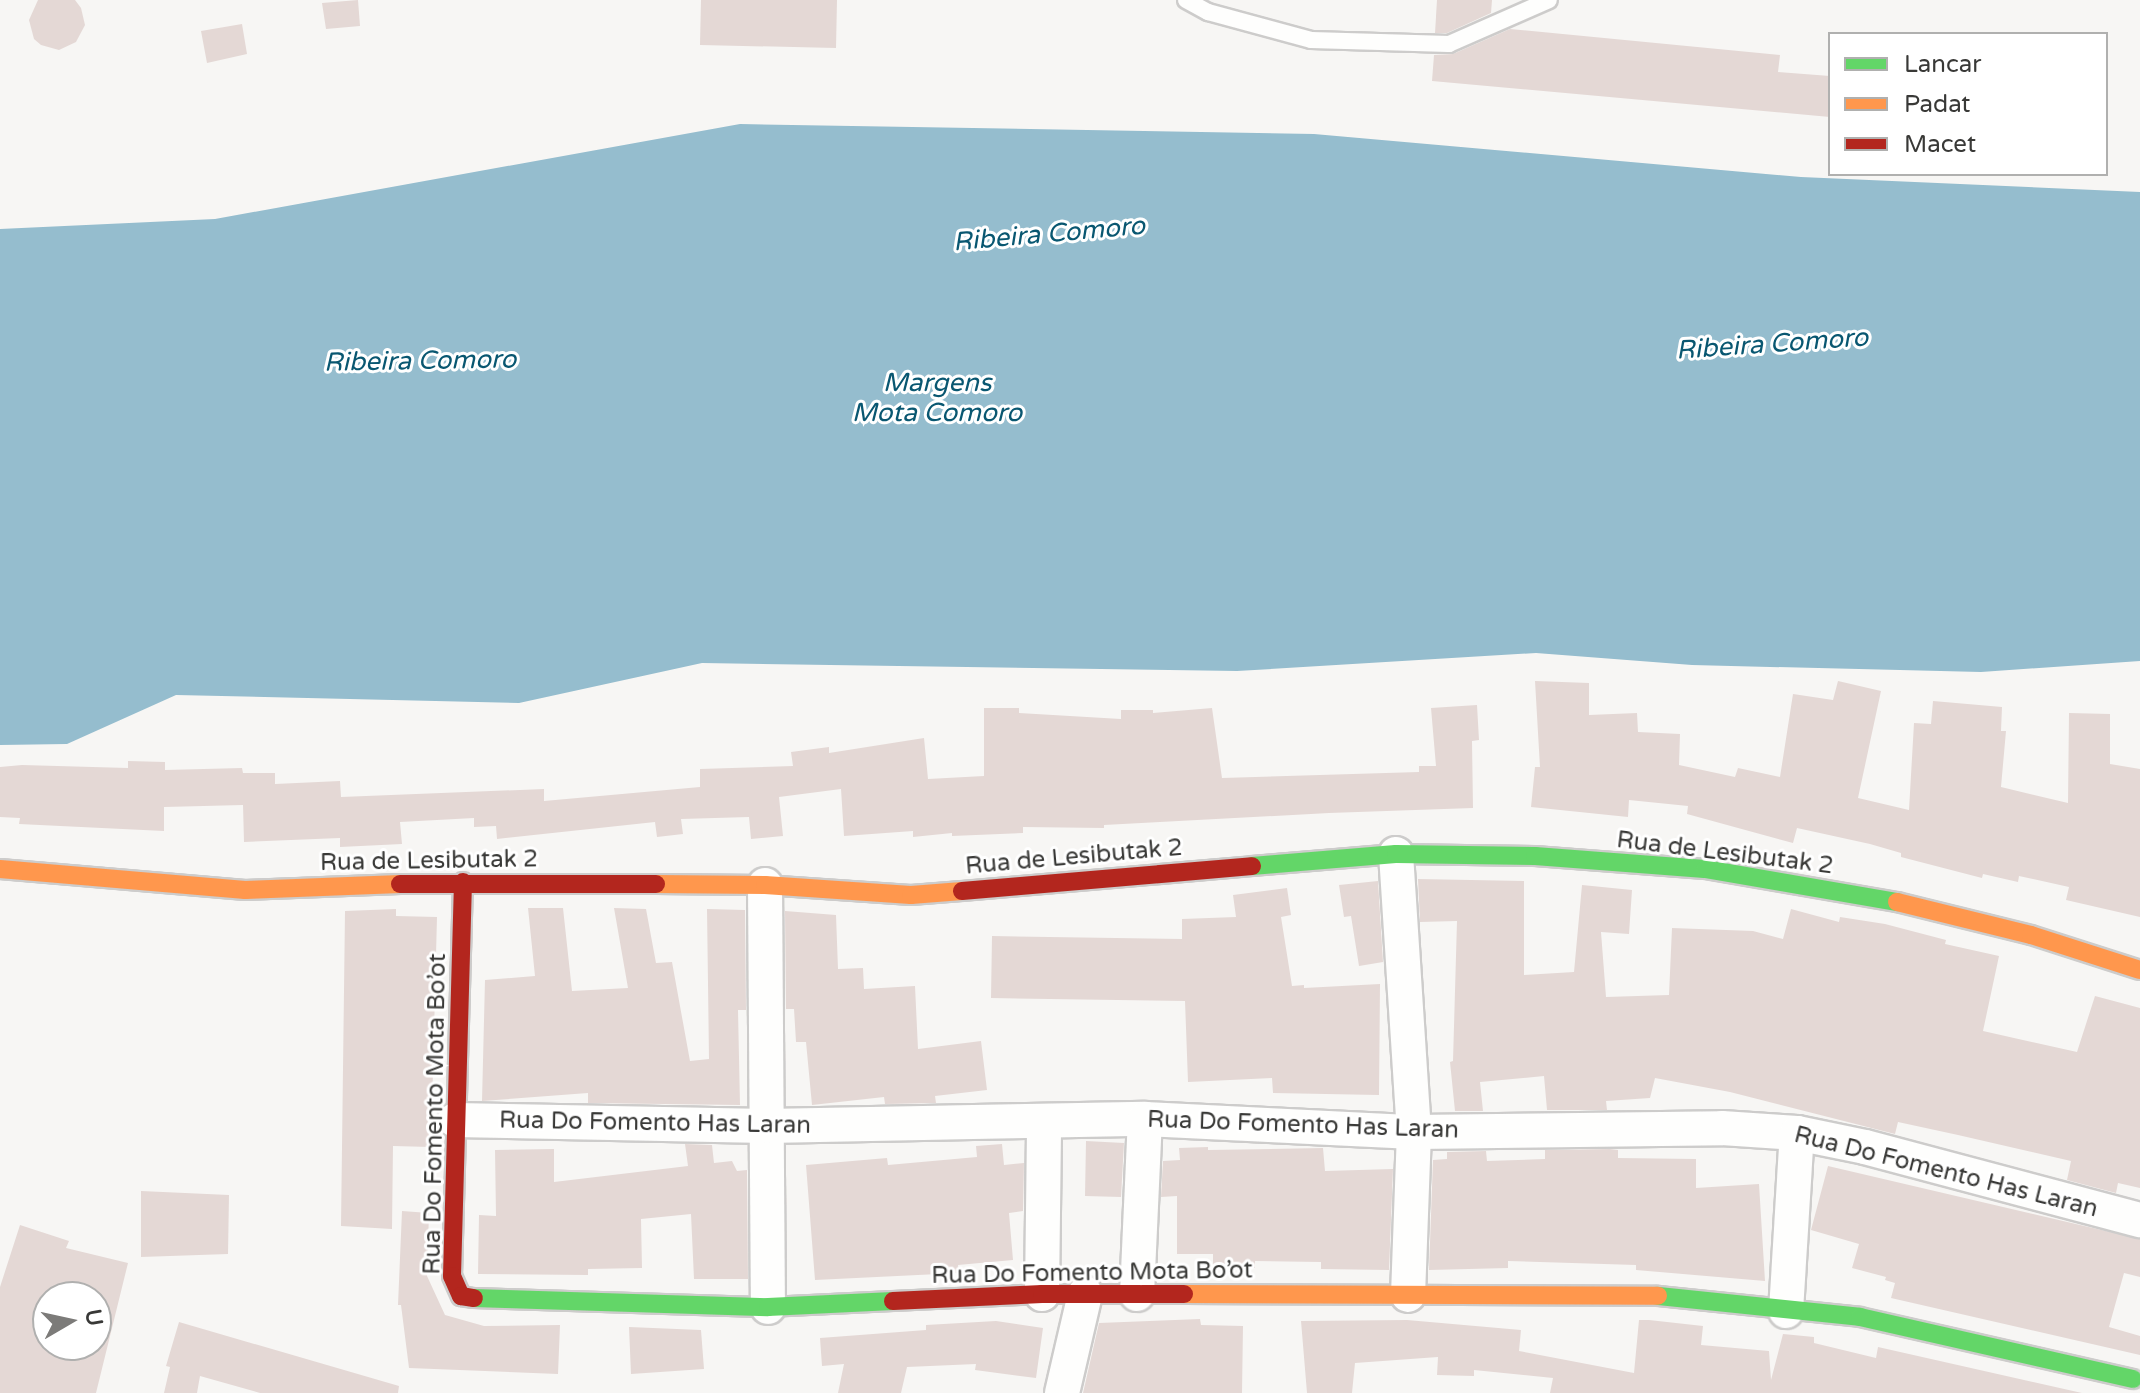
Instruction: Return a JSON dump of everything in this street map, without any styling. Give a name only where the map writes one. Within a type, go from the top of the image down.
[{"type":"main road","name":"Rua de Lesibutak 2","points":[[0,869],[245,890],[463,882],[765,885],[911,895],[1396,854],[1535,856],[1705,869],[1890,900],[2031,935],[2140,970]]},
{"type":"main road","name":"Rua Do Fomento Mota Bo’ot","points":[[463,882],[452,1276],[461,1296],[488,1301],[578,1300],[768,1307],[1042,1294],[1650,1295],[1860,1317],[2133,1379]]},
{"type":"street","points":[[1396,854],[1414,1132],[1408,1295]]},
{"type":"street","points":[[765,885],[768,1307]]},
{"type":"street","points":[[1137,1294],[1145,1119]]},
{"type":"street","name":"Rua Do Fomento Has Laran","points":[[455,1120],[767,1126],[1044,1124],[1145,1119],[1414,1132],[1722,1128],[1797,1133],[1865,1147],[2140,1220]]},
{"type":"street","points":[[1042,1294],[1044,1124]]},
{"type":"street","points":[[1786,1311],[1797,1133]]},
{"type":"street","points":[[1062,1393],[1085,1294]]},
{"type":"lane","points":[[1186,0],[1208,12],[1311,40],[1449,44],[1549,0]]},
{"type":"water","name":"Margens Mota Comoro","points":[[740,124],[1314,134],[1801,177],[2140,192],[2140,661],[1981,672],[1692,665],[1536,653],[1237,671],[702,663],[519,703],[176,695],[67,744],[0,745],[0,229],[215,219]]},
{"type":"building","points":[[38,0],[75,0],[81,8],[85,25],[76,42],[59,50],[41,45],[34,39],[29,20]]},
{"type":"building","points":[[358,0],[360,26],[326,29],[322,3]]},
{"type":"building","points":[[701,0],[837,0],[836,48],[700,45]]},
{"type":"building","points":[[1437,0],[1492,0],[1491,13],[1447,33],[1435,33]]},
{"type":"building","points":[[242,24],[247,54],[207,63],[201,31]]},
{"type":"building","points":[[1510,29],[1780,55],[1778,72],[1828,76],[1828,117],[1432,81],[1434,55],[1453,54]]},
{"type":"building","points":[[1535,681],[1589,683],[1589,715],[1637,713],[1638,732],[1680,734],[1679,765],[1735,777],[1738,768],[1780,777],[1793,694],[1833,700],[1838,681],[1881,691],[1858,798],[1909,810],[1914,723],[1931,724],[1933,701],[2002,707],[2001,731],[2006,731],[2001,787],[2068,803],[2069,713],[2110,714],[2110,764],[2140,769],[2140,917],[2066,900],[2069,887],[2019,876],[2018,882],[1983,874],[1982,878],[1901,857],[1901,853],[1870,844],[1797,828],[1793,843],[1687,814],[1688,806],[1629,800],[1628,817],[1531,807],[1535,767],[1540,767]]},
{"type":"building","points":[[1477,705],[1479,740],[1472,741],[1473,808],[1104,825],[1104,828],[1023,827],[1023,833],[952,836],[952,833],[913,837],[913,831],[844,836],[841,789],[779,797],[783,836],[751,839],[749,817],[681,819],[683,834],[657,837],[655,822],[497,839],[496,826],[474,827],[474,818],[400,822],[402,844],[340,847],[340,838],[244,842],[243,805],[164,807],[164,831],[19,824],[20,818],[0,817],[0,767],[22,765],[128,768],[128,761],[165,762],[165,770],[242,768],[243,773],[275,773],[275,784],[340,781],[341,797],[544,789],[544,801],[700,787],[700,769],[793,766],[791,752],[829,747],[829,753],[924,738],[928,779],[984,776],[984,708],[1019,708],[1019,713],[1121,719],[1121,710],[1153,710],[1153,713],[1212,708],[1222,778],[1419,772],[1419,766],[1436,766],[1431,708]]},
{"type":"building","points":[[1418,879],[1524,881],[1524,975],[1574,972],[1582,885],[1632,890],[1629,934],[1601,932],[1606,997],[1669,995],[1672,928],[1753,931],[1783,939],[1791,909],[1839,922],[1840,917],[1885,924],[1946,940],[1945,944],[1999,956],[1983,1031],[2077,1052],[2095,996],[2140,1008],[2140,1188],[2118,1183],[2116,1193],[2067,1180],[2071,1161],[1958,1135],[1898,1122],[1895,1134],[1730,1092],[1655,1078],[1650,1098],[1606,1101],[1607,1110],[1547,1110],[1544,1076],[1480,1082],[1483,1111],[1455,1111],[1450,1062],[1453,1061],[1457,921],[1420,922]]},
{"type":"building","points":[[1378,881],[1383,962],[1359,966],[1351,916],[1344,917],[1339,885]]},
{"type":"building","points":[[1287,888],[1291,915],[1281,917],[1292,986],[1380,984],[1379,1095],[1273,1093],[1272,1078],[1188,1082],[1185,1001],[991,998],[992,936],[1182,939],[1182,919],[1236,917],[1233,895]]},
{"type":"building","points":[[528,908],[563,908],[572,991],[628,988],[614,908],[646,909],[656,963],[672,962],[690,1061],[709,1059],[707,909],[745,910],[746,1010],[738,1010],[740,1105],[588,1103],[588,1093],[482,1101],[485,980],[535,976]]},
{"type":"building","points":[[396,909],[396,916],[437,917],[431,1147],[393,1146],[392,1229],[341,1226],[345,911]]},
{"type":"building","points":[[785,911],[836,915],[838,969],[863,968],[864,989],[915,986],[918,1049],[981,1041],[987,1090],[935,1096],[936,1103],[885,1104],[884,1097],[812,1105],[806,1042],[796,1042],[794,1009],[786,1009]]},
{"type":"building","points":[[1086,1141],[1124,1143],[1121,1197],[1085,1196]]},
{"type":"building","points":[[685,1144],[712,1145],[714,1163],[732,1161],[737,1171],[747,1170],[748,1279],[694,1279],[691,1214],[641,1219],[642,1268],[588,1269],[588,1275],[478,1274],[479,1215],[496,1216],[495,1150],[554,1149],[554,1182],[688,1166]]},
{"type":"building","points":[[1002,1144],[1004,1165],[1024,1163],[1023,1211],[1009,1213],[1013,1260],[958,1265],[959,1273],[815,1280],[806,1165],[887,1158],[888,1165],[977,1157],[976,1146]]},
{"type":"building","points":[[1208,1147],[1208,1150],[1323,1148],[1325,1171],[1393,1169],[1389,1270],[1321,1269],[1321,1262],[1255,1261],[1255,1268],[1213,1268],[1213,1254],[1177,1254],[1177,1196],[1161,1197],[1163,1161],[1180,1160],[1179,1148]]},
{"type":"building","points":[[1545,1150],[1618,1150],[1618,1158],[1696,1159],[1696,1188],[1759,1184],[1765,1281],[1636,1270],[1636,1265],[1508,1261],[1508,1268],[1429,1270],[1433,1160],[1447,1159],[1447,1152],[1486,1151],[1487,1161],[1545,1159]]},
{"type":"building","points":[[1828,1166],[2140,1239],[2140,1277],[2124,1273],[2109,1327],[2140,1336],[2140,1355],[1891,1298],[1895,1283],[1885,1280],[1886,1277],[1852,1268],[1859,1244],[1811,1230]]},
{"type":"building","points":[[141,1191],[229,1195],[228,1254],[141,1257]]},
{"type":"building","points":[[402,1211],[429,1213],[427,1276],[445,1315],[484,1326],[560,1325],[558,1374],[409,1368],[401,1305],[398,1305]]},
{"type":"building","points":[[20,1225],[69,1241],[66,1248],[128,1263],[112,1328],[112,1281],[32,1281],[32,1361],[104,1361],[96,1393],[0,1393],[0,1287]]},
{"type":"building","points":[[1200,1319],[1201,1325],[1243,1326],[1242,1393],[1083,1393],[1099,1323]]},
{"type":"building","points":[[1407,1320],[1521,1330],[1519,1351],[1634,1373],[1639,1320],[1649,1320],[1703,1326],[1701,1345],[1769,1351],[1771,1380],[1783,1334],[1814,1337],[1814,1343],[1876,1358],[1878,1347],[2082,1393],[1550,1393],[1553,1378],[1474,1370],[1474,1376],[1437,1375],[1438,1357],[1355,1363],[1352,1393],[1307,1393],[1301,1321]]},
{"type":"building","points":[[996,1321],[1043,1328],[1036,1378],[975,1370],[976,1364],[907,1367],[901,1393],[838,1393],[844,1364],[822,1366],[820,1338],[926,1330],[926,1325]]},
{"type":"building","points":[[179,1322],[399,1386],[398,1393],[260,1393],[200,1376],[197,1393],[164,1393],[170,1367],[166,1366]]},
{"type":"building","points":[[629,1327],[701,1330],[704,1369],[631,1374]]},
{"type":"traffic: fast","points":[[1252,866],[1396,854],[1535,856],[1705,869],[1897,902]]},
{"type":"traffic: fast","points":[[1658,1296],[1860,1317],[2133,1379]]},
{"type":"traffic: fast","points":[[474,1298],[768,1307],[893,1301]]},
{"type":"traffic: slow","points":[[0,869],[245,890],[400,884]]},
{"type":"traffic: slow","points":[[656,884],[765,885],[911,895],[962,891]]},
{"type":"traffic: slow","points":[[1897,902],[2031,935],[2140,970]]},
{"type":"traffic: slow","points":[[1184,1294],[1658,1296]]},
{"type":"traffic: jam","points":[[962,891],[1252,866]]},
{"type":"traffic: jam","points":[[463,882],[452,1276],[461,1296],[474,1298]]},
{"type":"traffic: jam","points":[[400,884],[656,884]]},
{"type":"traffic: jam","points":[[893,1301],[1042,1294],[1184,1294]]},
{"type":"water label","name":"Ribeira Comoro","points":[[1049,234]]},
{"type":"water label","name":"Ribeira Comoro","points":[[1772,344]]},
{"type":"water label","name":"Ribeira Comoro","points":[[420,361]]}]
